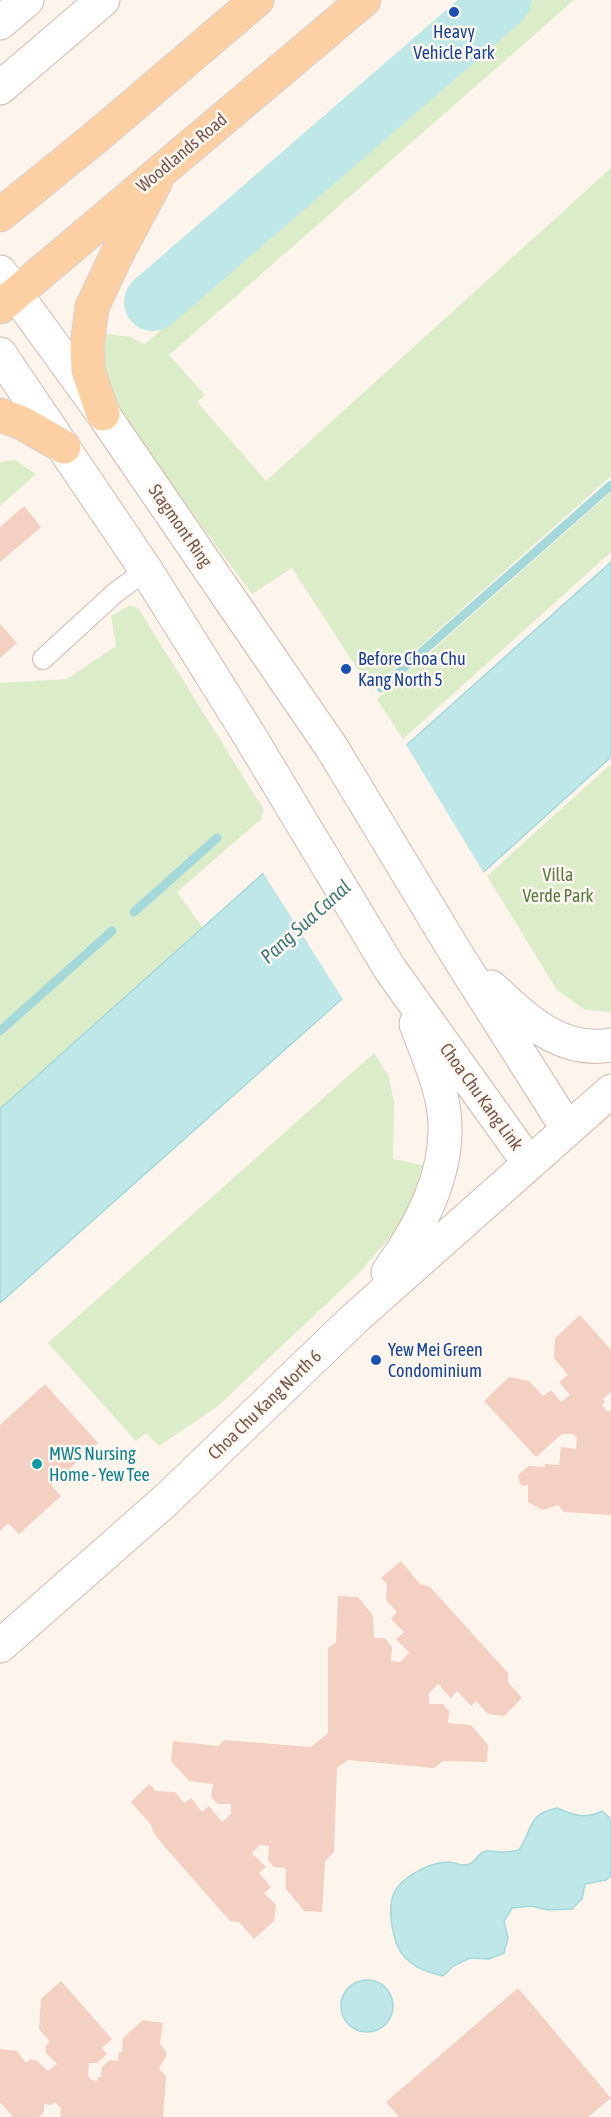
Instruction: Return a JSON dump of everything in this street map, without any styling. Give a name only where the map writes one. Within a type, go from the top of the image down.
[{"type":"main road","points":[[0,215],[50,176],[257,0]]},
{"type":"main road","name":"Woodlands Road","points":[[5,291],[162,171],[364,0]]},
{"type":"main road","points":[[103,414],[88,370],[87,346],[92,307],[117,254],[162,171]]},
{"type":"main road","points":[[0,185],[6,186],[50,176]]},
{"type":"main road","points":[[0,415],[22,423],[64,447]]},
{"type":"street","points":[[0,23],[27,0]]},
{"type":"street","points":[[0,88],[103,0]]},
{"type":"street","name":"Stagmont Ring","points":[[5,291],[103,414],[332,748],[459,958]]},
{"type":"street","points":[[0,354],[146,570]]},
{"type":"street","name":"Choa Chu Kang Link","points":[[146,570],[396,977],[528,1162],[611,1091]]},
{"type":"street","points":[[459,958],[533,1025],[574,1043],[611,1045]]},
{"type":"street","points":[[459,958],[567,1128]]},
{"type":"street","points":[[354,1319],[399,1258],[422,1219],[436,1183],[446,1129],[441,1098],[431,1065],[396,977]]},
{"type":"street","name":"Choa Chu Kang North 6","points":[[0,1646],[166,1500],[354,1319],[528,1162]]},
{"type":"lane","points":[[43,659],[115,593],[146,570]]},
{"type":"green space","points":[[525,0],[574,0],[169,355],[205,395],[197,402],[266,481],[611,168],[611,476],[371,690],[292,568],[252,594],[117,412],[107,389],[100,333],[130,337],[145,344],[169,323],[161,313]]},
{"type":"green space","points":[[15,460],[36,474],[0,506],[0,462]]},
{"type":"green space","points":[[611,492],[611,552],[403,739],[377,699]]},
{"type":"green space","points":[[130,605],[138,608],[264,810],[261,819],[177,892],[203,928],[0,1109],[0,683],[67,679],[116,646],[111,616]]},
{"type":"green space","name":"Villa Verde Park","points":[[611,764],[611,1012],[585,1010],[557,990],[487,876]]},
{"type":"green space","points":[[374,1053],[389,1077],[394,1103],[393,1159],[423,1165],[411,1203],[398,1228],[360,1272],[218,1406],[159,1446],[146,1433],[136,1441],[48,1343]]},
{"type":"water","name":"Pang Sua Canal","points":[[611,562],[611,757],[0,1303],[0,1109]]},
{"type":"water","points":[[557,1808],[579,1816],[602,1811],[611,1819],[611,1876],[606,1880],[585,1884],[582,1899],[572,1909],[548,1910],[531,1906],[512,1908],[504,1921],[508,1938],[504,1953],[489,1959],[470,1958],[453,1966],[443,1976],[419,1968],[406,1958],[397,1944],[391,1908],[395,1892],[406,1879],[431,1865],[449,1862],[468,1865],[486,1851],[519,1850],[535,1818]]},
{"type":"water","points":[[362,1980],[372,1980],[386,1987],[393,2006],[386,2025],[372,2032],[362,2032],[352,2028],[345,2021],[341,2011],[341,2001],[345,1991],[352,1984]]},
{"type":"pier","points":[[405,743],[485,875],[344,1001],[262,871]]},
{"type":"building","points":[[24,506],[41,527],[0,562],[0,527]]},
{"type":"building","points":[[0,624],[17,643],[0,658]]},
{"type":"building","points":[[580,1315],[611,1350],[611,1392],[603,1399],[605,1402],[602,1405],[607,1411],[611,1411],[611,1515],[564,1512],[558,1505],[543,1510],[528,1502],[528,1485],[520,1484],[518,1475],[529,1466],[559,1465],[561,1447],[576,1449],[577,1438],[573,1434],[562,1434],[536,1457],[484,1401],[509,1377],[529,1381],[543,1396],[551,1390],[561,1402],[570,1395],[559,1382],[568,1375],[554,1358],[555,1338]]},
{"type":"building","name":"MWS Nursing Home - Yew Tee","points":[[45,1384],[98,1443],[51,1485],[61,1496],[19,1534],[8,1523],[0,1531],[0,1425]]},
{"type":"building","points":[[401,1561],[420,1584],[430,1587],[508,1673],[508,1682],[522,1698],[504,1716],[488,1714],[476,1701],[471,1706],[457,1691],[451,1698],[438,1684],[429,1693],[429,1704],[443,1704],[449,1711],[448,1723],[471,1725],[488,1745],[487,1762],[443,1761],[434,1768],[348,1760],[337,1768],[334,1852],[325,1861],[322,1912],[304,1911],[286,1889],[286,1868],[274,1867],[268,1860],[269,1846],[260,1845],[252,1853],[266,1867],[259,1873],[271,1887],[264,1893],[276,1905],[274,1921],[254,1939],[239,1922],[230,1921],[164,1846],[153,1832],[151,1825],[131,1802],[149,1784],[156,1791],[175,1792],[184,1803],[191,1798],[202,1812],[209,1806],[222,1822],[231,1814],[231,1804],[218,1804],[211,1797],[213,1784],[189,1781],[171,1761],[173,1741],[218,1746],[224,1740],[311,1747],[328,1733],[328,1648],[336,1642],[338,1596],[358,1597],[373,1616],[374,1638],[385,1638],[392,1647],[391,1661],[400,1662],[409,1653],[396,1639],[404,1632],[391,1619],[397,1612],[386,1600],[387,1584],[381,1578]]},
{"type":"building","points":[[61,1981],[112,2039],[102,2048],[107,2054],[97,2063],[89,2063],[88,2075],[91,2080],[98,2081],[102,2067],[110,2060],[118,2061],[119,2052],[122,2052],[123,2038],[143,2020],[163,2023],[160,2043],[167,2054],[159,2069],[166,2076],[163,2117],[60,2117],[61,2108],[55,2102],[51,2105],[44,2104],[44,2112],[38,2117],[13,2117],[0,2102],[0,2049],[17,2051],[26,2063],[30,2059],[37,2061],[48,2071],[57,2064],[46,2053],[46,2045],[50,2042],[39,2029],[41,1999]]},
{"type":"building","points":[[518,1988],[611,2098],[588,2117],[399,2117],[386,2102]]},
{"type":"waterway","points":[[153,302],[502,0]]},
{"type":"waterway","points":[[381,688],[611,485]]},
{"type":"waterway","points":[[134,912],[217,838]]},
{"type":"waterway","points":[[0,1031],[112,931]]},
{"type":"place","name":"Heavy Vehicle Park","points":[[454,12]]},
{"type":"place","name":"Before Choa Chu Kang North 5","points":[[346,669]]},
{"type":"place","name":"Yew Mei Green Condominium","points":[[376,1360]]},
{"type":"place","name":"MWS Nursing Home - Yew Tee","points":[[37,1464]]}]
